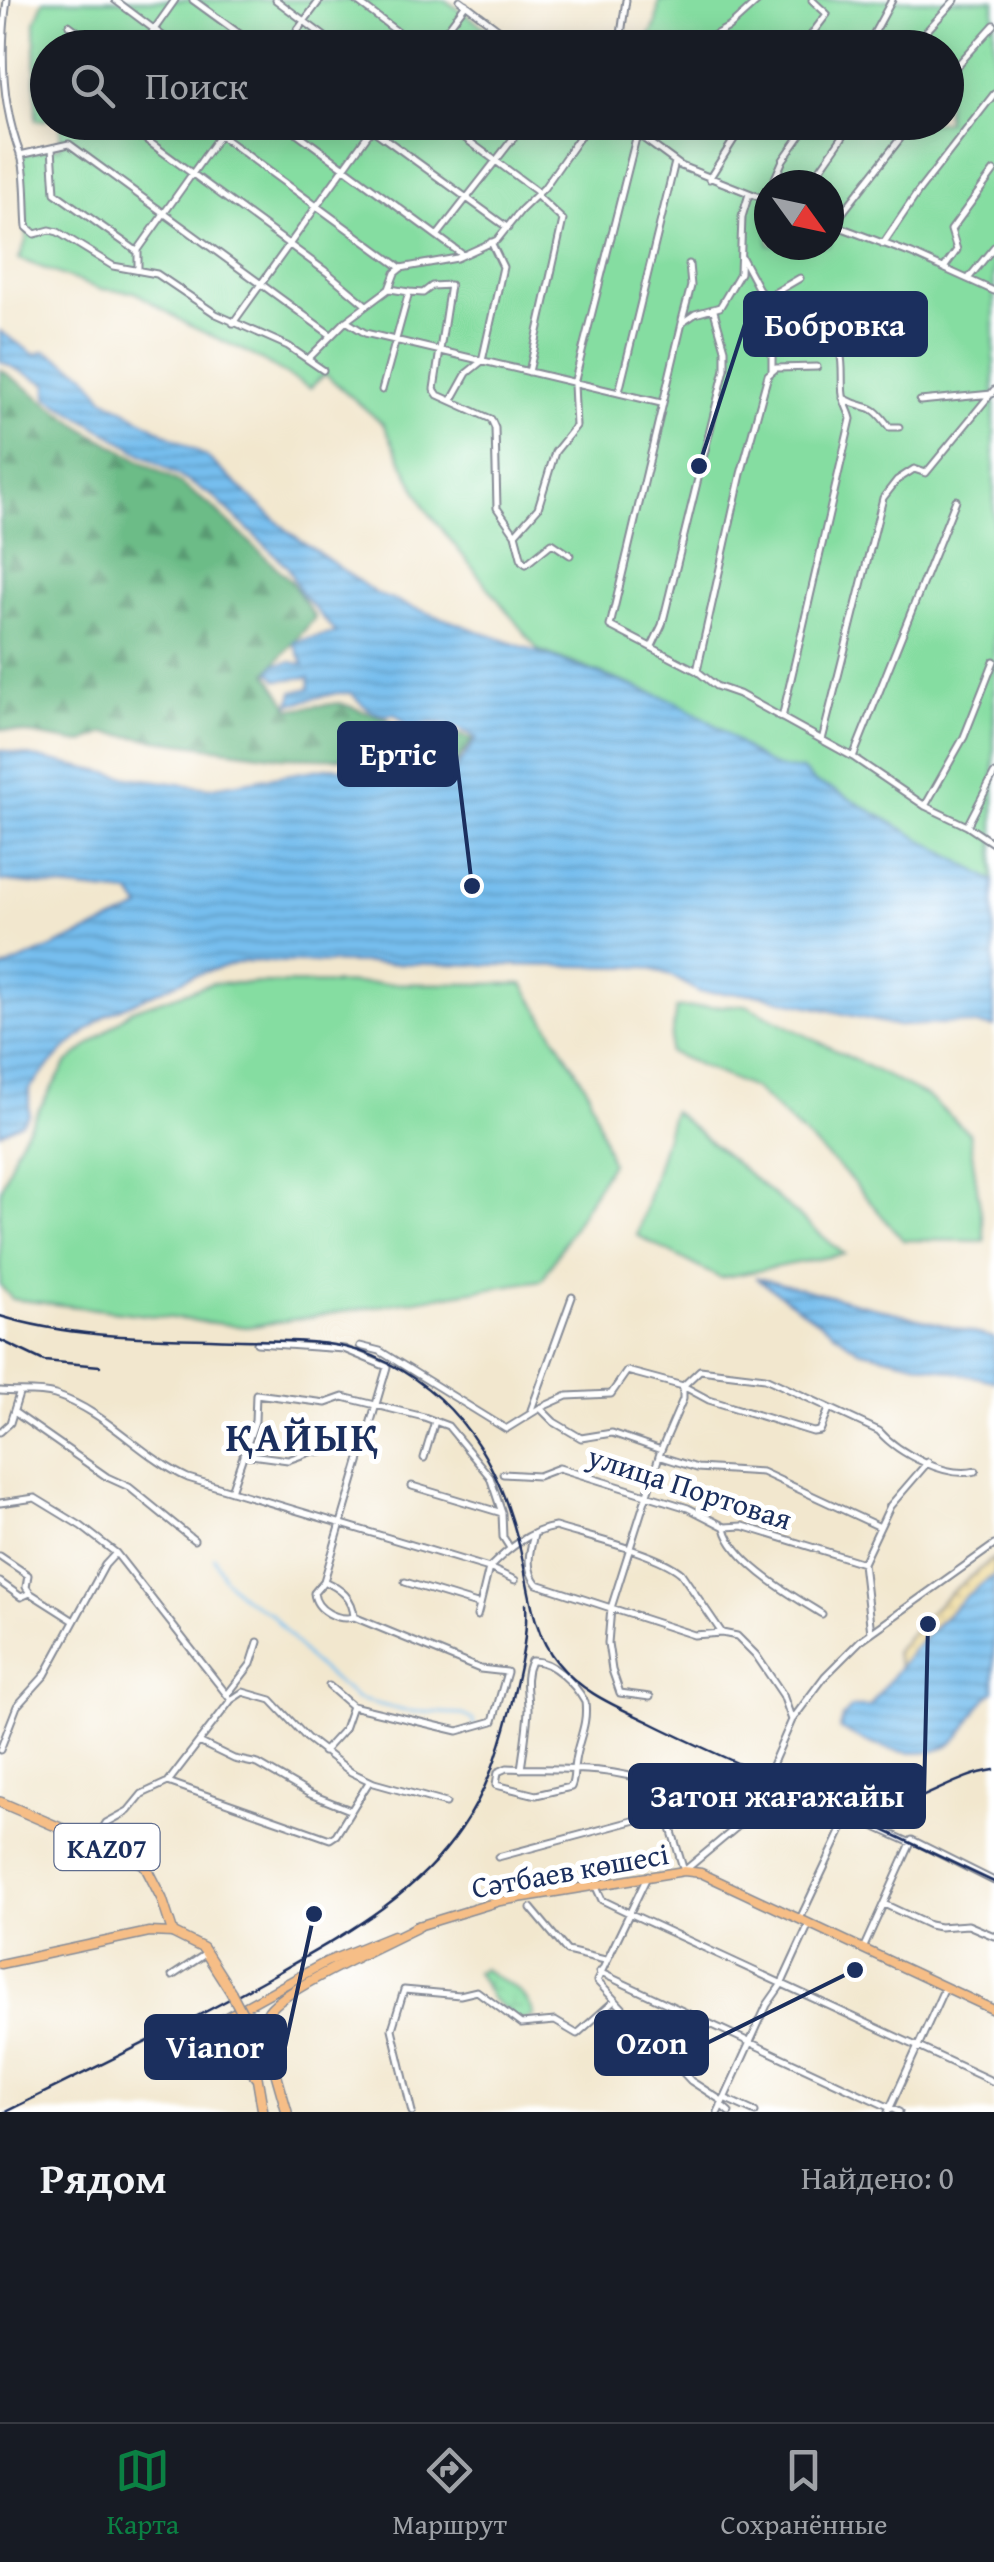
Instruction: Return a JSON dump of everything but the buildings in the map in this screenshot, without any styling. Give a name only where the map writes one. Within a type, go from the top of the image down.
[{"type":"highway","name":"KAZ07","points":[[0,1802],[144,1864],[162,1898],[173,1933]]},
{"type":"highway","points":[[287,2112],[264,2032],[266,2018],[286,1994],[419,1926]]},
{"type":"highway","points":[[173,1933],[207,1953],[271,2056]]},
{"type":"highway","points":[[245,2019],[263,2112]]},
{"type":"highway","points":[[253,2061],[260,2052],[271,2056]]},
{"type":"main road","name":"Сәтбаев көшесі","points":[[257,2081],[252,2071],[242,2066],[206,2061],[199,2052],[201,2035],[210,2026],[326,1962],[500,1900],[684,1870],[700,1873],[994,2010]]},
{"type":"main road","points":[[0,1964],[149,1932],[173,1933]]},
{"type":"main road","points":[[224,2064],[245,2047],[250,2035]]},
{"type":"street","points":[[7,0],[2,22],[2,90],[13,142],[20,155],[27,227],[35,234],[58,232],[114,266],[157,274],[233,323],[281,342],[323,370]]},
{"type":"street","points":[[114,0],[154,29],[175,0]]},
{"type":"street","points":[[193,0],[234,30]]},
{"type":"street","points":[[276,0],[316,30]]},
{"type":"street","points":[[297,30],[320,0]]},
{"type":"street","points":[[355,0],[395,30]]},
{"type":"street","points":[[622,30],[626,0]]},
{"type":"street","points":[[742,0],[742,14]]},
{"type":"street","points":[[721,30],[760,0]]},
{"type":"street","points":[[812,0],[827,14],[815,30]]},
{"type":"street","points":[[876,30],[892,0]]},
{"type":"street","points":[[927,30],[956,0]]},
{"type":"street","points":[[445,30],[464,1],[500,30]]},
{"type":"street","points":[[69,26],[75,30]]},
{"type":"street","points":[[964,58],[994,26]]},
{"type":"street","points":[[964,132],[994,94]]},
{"type":"street","points":[[146,140],[350,289],[366,306]]},
{"type":"street","points":[[138,269],[138,252],[216,140]]},
{"type":"street","points":[[227,140],[400,268]]},
{"type":"street","points":[[306,140],[464,255]]},
{"type":"street","points":[[233,323],[365,140]]},
{"type":"street","points":[[386,140],[508,228]]},
{"type":"street","points":[[467,140],[538,195],[563,220],[529,373]]},
{"type":"street","points":[[437,236],[511,140]]},
{"type":"street","points":[[308,359],[346,320],[389,289],[400,268],[464,255],[497,240],[520,210],[538,195],[577,140]]},
{"type":"street","points":[[516,534],[538,508],[556,452],[573,432],[574,384],[635,140]]},
{"type":"street","points":[[645,140],[675,162],[754,195]]},
{"type":"street","points":[[710,179],[734,140]]},
{"type":"street","points":[[778,170],[797,140]]},
{"type":"street","points":[[819,170],[840,140]]},
{"type":"street","points":[[844,208],[899,140]]},
{"type":"street","points":[[883,244],[957,140]]},
{"type":"street","points":[[20,155],[69,144],[331,335]]},
{"type":"street","points":[[52,148],[55,193],[138,252]]},
{"type":"street","points":[[619,393],[675,162]]},
{"type":"street","points":[[944,268],[957,250],[951,230],[994,171]]},
{"type":"street","points":[[682,323],[695,314],[720,308],[736,284],[742,258],[742,218],[750,194]]},
{"type":"street","points":[[844,229],[994,291]]},
{"type":"street","points":[[452,400],[467,373],[482,361],[503,267],[491,242]]},
{"type":"street","points":[[968,279],[994,247]]},
{"type":"street","points":[[697,671],[740,474],[772,370],[772,334],[749,266],[742,258]]},
{"type":"street","points":[[689,264],[691,286],[610,626],[853,757],[925,806],[994,844]]},
{"type":"street","points":[[760,298],[767,300],[800,278]]},
{"type":"street","points":[[736,284],[752,282]]},
{"type":"street","points":[[389,289],[423,294],[432,286],[450,286],[434,389],[438,395],[491,418],[495,428],[497,508],[516,534],[522,561],[526,564],[552,543],[570,555]]},
{"type":"street","points":[[382,390],[409,292]]},
{"type":"street","points":[[652,646],[662,624],[725,369],[725,349],[714,311]]},
{"type":"street","points":[[346,320],[365,334],[662,404]]},
{"type":"street","points":[[828,334],[840,350],[843,398],[851,419]]},
{"type":"street","points":[[772,370],[817,367]]},
{"type":"street","points":[[920,401],[993,392]]},
{"type":"street","points":[[822,740],[882,498],[904,474],[914,469],[926,473],[993,392]]},
{"type":"street","points":[[843,398],[860,408],[873,407],[890,427],[899,427]]},
{"type":"street","points":[[782,718],[851,419],[860,408]]},
{"type":"street","points":[[853,757],[956,500]]},
{"type":"street","points":[[925,806],[964,737],[994,661]]},
{"type":"street","points":[[967,826],[987,797],[994,774]]},
{"type":"street","points":[[530,1413],[572,1297]]},
{"type":"street","points":[[257,1344],[344,1349],[386,1366],[324,1581],[314,1593],[318,1605],[338,1617],[354,1617],[480,1669],[507,1672],[494,1721],[472,1730],[446,1730],[352,1706],[329,1686]]},
{"type":"street","points":[[360,1346],[380,1351],[506,1429],[568,1396],[611,1394],[628,1372],[683,1386],[709,1400],[813,1432],[820,1431],[830,1408]]},
{"type":"street","points":[[683,1386],[700,1370],[765,1378],[880,1431],[892,1444],[928,1462],[965,1474],[976,1471]]},
{"type":"street","points":[[650,1697],[620,1693],[608,1643],[611,1608],[660,1453],[684,1399],[683,1386]]},
{"type":"street","points":[[0,1390],[57,1396],[122,1432],[176,1472],[489,1568],[515,1580]]},
{"type":"street","points":[[0,1432],[7,1428],[19,1394]]},
{"type":"street","points":[[230,1491],[255,1421],[256,1394],[326,1403],[343,1397],[435,1421],[453,1430],[483,1466],[496,1491],[503,1538],[510,1548]]},
{"type":"street","points":[[540,1408],[554,1422],[581,1438],[612,1434],[698,1468],[762,1472],[880,1527]]},
{"type":"street","points":[[14,1412],[134,1491],[194,1540]]},
{"type":"street","points":[[424,1458],[435,1421]]},
{"type":"street","points":[[242,1454],[288,1460],[313,1451],[322,1452]]},
{"type":"street","points":[[872,1633],[863,1563],[897,1495],[928,1462]]},
{"type":"street","name":"улица Портовая","points":[[503,1474],[538,1476],[558,1468],[688,1508],[725,1527],[742,1526],[863,1563]]},
{"type":"street","points":[[412,1486],[502,1513]]},
{"type":"street","points":[[0,1503],[35,1498],[116,1553],[229,1698]]},
{"type":"street","points":[[477,1616],[489,1568],[510,1548],[555,1527],[673,1566],[722,1633]]},
{"type":"street","points":[[725,1527],[728,1540],[764,1576],[822,1614]]},
{"type":"street","points":[[534,1534],[529,1569],[537,1584],[694,1635],[738,1636],[783,1696],[792,1720]]},
{"type":"street","points":[[522,1769],[527,1669],[536,1660],[549,1664],[585,1702],[585,1728],[574,1770],[571,1786],[544,1794],[508,1790],[494,1782],[502,1768],[522,1769],[574,1770],[634,1776],[652,1783],[666,1812],[684,1870],[750,1817],[792,1720],[825,1676],[872,1633],[994,1545]]},
{"type":"street","points":[[0,1750],[23,1696],[45,1675],[105,1565],[116,1553]]},
{"type":"street","points":[[0,1556],[28,1576],[30,1593]]},
{"type":"street","points":[[324,1581],[350,1601],[354,1617]]},
{"type":"street","points":[[0,1582],[21,1597],[30,1593]]},
{"type":"street","points":[[405,1582],[480,1606]]},
{"type":"street","points":[[30,1593],[74,1621]]},
{"type":"street","points":[[94,1842],[106,1823],[128,1810],[142,1794],[168,1782],[229,1698],[250,1664],[258,1642]]},
{"type":"street","points":[[229,1698],[242,1692],[264,1696],[323,1752],[369,1782],[446,1803]]},
{"type":"street","points":[[323,1752],[344,1728],[352,1706]]},
{"type":"street","points":[[0,1725],[8,1728]]},
{"type":"street","points":[[199,1742],[234,1759],[258,1764],[310,1794],[351,1810]]},
{"type":"street","points":[[168,1782],[324,1838],[336,1835],[369,1782]]},
{"type":"street","points":[[498,1857],[666,1812],[712,1794],[748,1793],[759,1800]]},
{"type":"street","points":[[800,1920],[849,1815],[910,1844]]},
{"type":"street","points":[[863,1949],[912,1840],[994,1881]]},
{"type":"street","points":[[648,1876],[597,1981],[691,2081],[729,2112]]},
{"type":"street","points":[[596,1883],[602,1900],[994,2082]]},
{"type":"street","points":[[884,1904],[939,1928],[968,1925],[994,1936]]},
{"type":"street","points":[[531,1908],[567,1950],[605,1960]]},
{"type":"street","points":[[721,2104],[766,2005],[781,1984],[809,1924]]},
{"type":"street","points":[[172,1976],[207,1953]]},
{"type":"street","points":[[599,1972],[899,2112]]},
{"type":"street","points":[[889,2110],[945,1987]]},
{"type":"street","points":[[412,2112],[392,2029],[404,1990],[460,1995],[481,1992],[521,2024],[555,2021],[578,2034],[614,2002]]},
{"type":"street","points":[[721,2104],[755,2112]]},
{"type":"green space","points":[[44,0],[445,0],[488,30],[35,30]]},
{"type":"green space","points":[[659,0],[994,0],[994,881],[815,783],[802,770],[783,771],[755,759],[720,728],[676,702],[538,650],[426,509],[383,424],[325,374],[310,388],[245,351],[190,326],[135,292],[99,289],[19,259],[27,239],[21,154],[60,147],[60,140],[964,140],[964,30],[653,30]]},
{"type":"green space","points":[[0,369],[84,429],[175,480],[211,506],[290,580],[315,618],[267,673],[291,709],[340,703],[386,719],[409,733],[439,729],[473,739],[445,778],[359,759],[282,757],[105,733],[81,743],[0,729]]},
{"type":"green space","points":[[213,983],[523,984],[588,1090],[611,1163],[542,1280],[247,1327],[12,1299],[0,1285],[0,1191],[17,1146],[66,1064],[132,1010]]},
{"type":"green space","points":[[746,1005],[928,1097],[969,1133],[985,1241],[903,1240],[845,1173],[755,1089],[669,1052],[676,1008]]},
{"type":"green space","points":[[673,1111],[844,1254],[720,1278],[637,1235]]},
{"type":"green space","points":[[483,1969],[521,1994],[534,2016],[519,2021],[491,1998],[476,1972]]},
{"type":"sand","points":[[994,1558],[994,1575],[943,1617],[900,1668],[895,1653],[917,1626]]},
{"type":"water","points":[[0,331],[35,355],[45,351],[86,374],[104,398],[208,458],[289,532],[378,595],[676,702],[766,763],[802,770],[815,783],[994,881],[994,1027],[958,1023],[898,1026],[756,994],[699,992],[668,974],[643,967],[244,961],[191,976],[106,1015],[63,1051],[29,1089],[29,1114],[22,1122],[0,1133],[0,970],[141,909],[131,894],[0,881],[0,750],[122,776],[208,788],[333,767],[434,778],[445,785],[477,738],[453,726],[436,723],[411,729],[395,714],[371,710],[351,693],[290,704],[293,692],[310,688],[309,677],[278,680],[270,672],[275,665],[304,665],[293,642],[336,633],[301,593],[287,566],[214,497],[47,397],[47,384],[0,361]]},
{"type":"water","points":[[755,1277],[994,1338],[994,1381],[859,1350]]},
{"type":"water","points":[[994,1575],[994,1691],[960,1735],[934,1751],[918,1753],[884,1748],[840,1729],[843,1717],[852,1707],[869,1707],[914,1648],[966,1596]]},
{"type":"waterway","points":[[214,1557],[224,1578],[241,1596],[271,1614],[309,1659],[357,1699],[405,1711],[462,1714],[473,1720],[474,1727]]},
{"type":"railway","points":[[0,1316],[89,1333],[316,1342],[352,1349],[388,1363],[441,1400],[479,1446],[506,1501],[543,1640],[557,1662],[588,1690],[712,1752],[816,1798],[842,1804],[880,1807],[906,1802],[994,1770]]},
{"type":"railway","points":[[0,1340],[44,1361],[100,1366]]},
{"type":"railway","points":[[5,2112],[277,1973],[378,1912],[423,1874],[461,1829],[491,1772],[519,1671],[526,1604]]},
{"type":"railway","points":[[843,1811],[994,1882]]},
{"type":"place","name":"Бобровка","points":[[699,466]]},
{"type":"place","name":"Ертіс","points":[[472,886]]},
{"type":"place","name":"Затон жағажайы","points":[[928,1624]]},
{"type":"place","name":"Vianor","points":[[314,1914]]},
{"type":"place","name":"Ozon","points":[[855,1970]]},
{"type":"district","name":"ҚАЙЫҚ","points":[[303,1436]]}]
